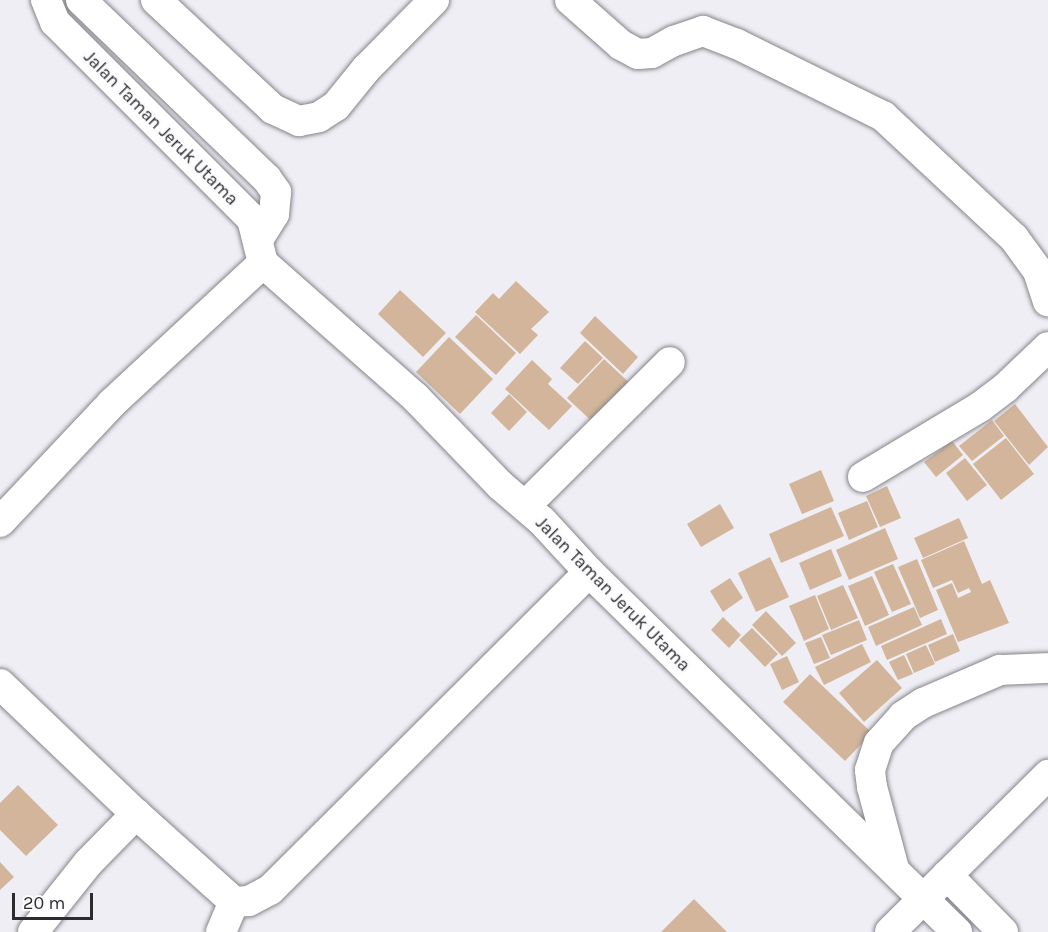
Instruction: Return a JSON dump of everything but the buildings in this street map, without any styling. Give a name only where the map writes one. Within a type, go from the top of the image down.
[{"type":"street","name":"Jalan Taman Jeruk Utama","points":[[46,0],[55,21],[252,219],[261,251],[415,397],[500,485],[542,521],[589,572],[957,932]]},
{"type":"street","points":[[0,522],[112,403],[261,251],[274,214],[276,192],[267,179],[81,0]]},
{"type":"street","points":[[156,0],[273,109],[299,121],[319,117],[336,106],[366,69],[434,0]]},
{"type":"street","points":[[570,0],[621,45],[638,54],[652,53],[674,40],[702,31],[736,44],[883,116],[1014,238],[1038,271],[1048,301]]},
{"type":"street","points":[[862,477],[980,407],[1005,388],[1048,347]]},
{"type":"street","points":[[525,506],[670,362]]},
{"type":"street","points":[[0,684],[136,814],[234,902],[249,901],[270,890],[589,572]]},
{"type":"street","points":[[894,869],[872,787],[870,770],[879,743],[903,716],[923,703],[1000,670],[1048,668]]},
{"type":"street","points":[[890,932],[1048,775]]},
{"type":"street","points":[[33,932],[88,863],[136,814]]},
{"type":"street","points":[[947,875],[1003,932]]},
{"type":"street","points":[[221,932],[234,902]]}]
